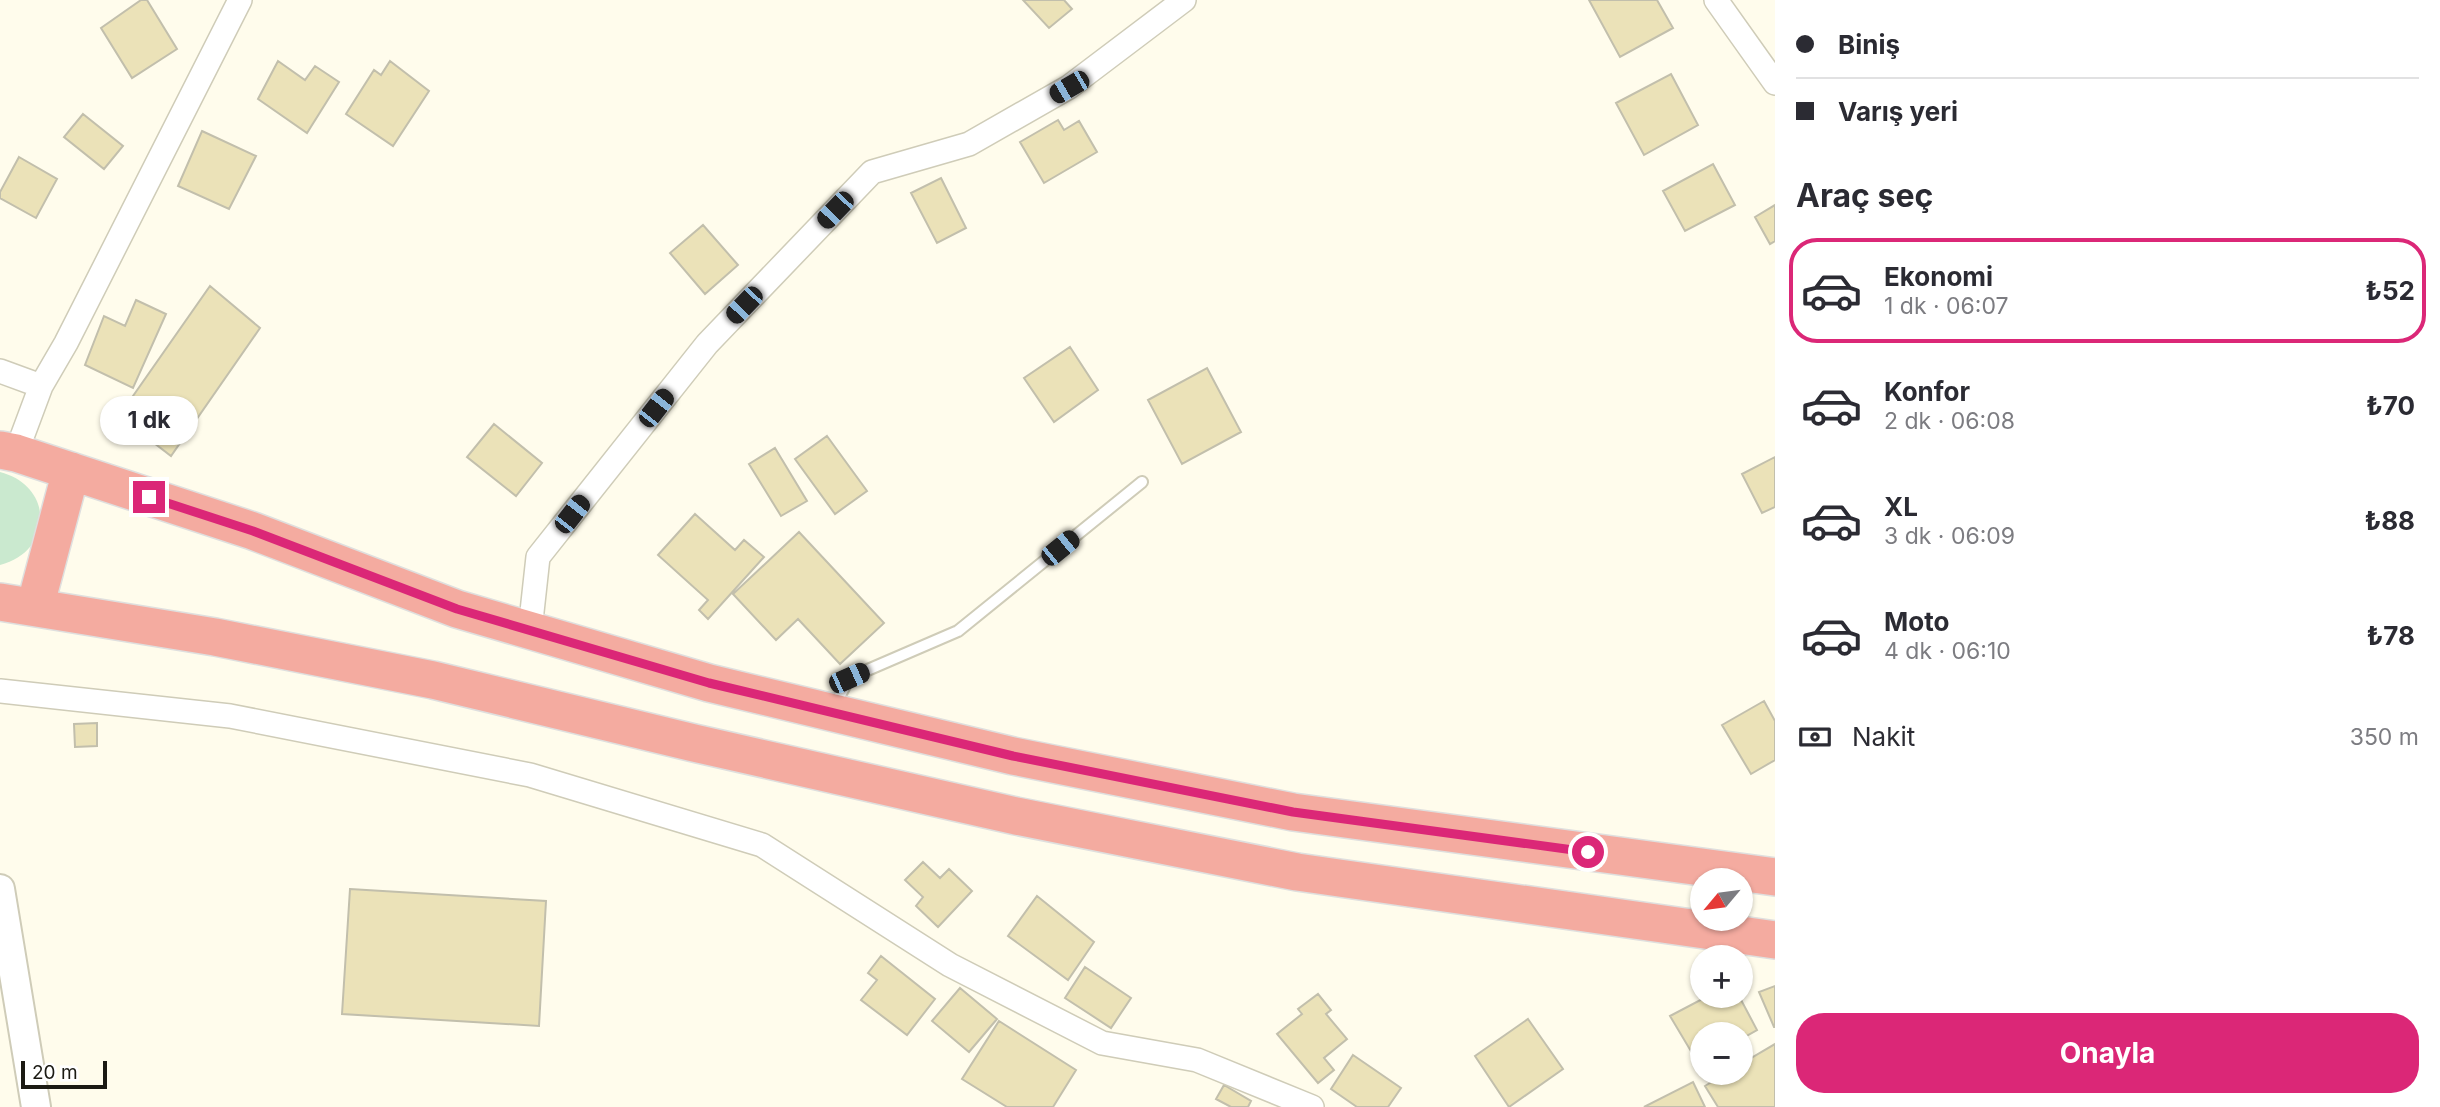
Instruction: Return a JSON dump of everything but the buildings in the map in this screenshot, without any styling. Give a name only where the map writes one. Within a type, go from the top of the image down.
[{"type":"highway","points":[[8,452],[253,531],[457,609],[709,683],[831,713],[1013,756],[1293,812],[1775,877]]},
{"type":"highway","points":[[71,471],[17,604],[215,637],[433,680],[1003,813],[1297,872],[1775,940]]},
{"type":"street","points":[[8,452],[240,0]]},
{"type":"street","points":[[530,630],[538,557],[707,344],[872,172],[969,144],[1069,87],[1184,0]]},
{"type":"street","points":[[1716,0],[1775,83]]},
{"type":"street","points":[[0,371],[41,386]]},
{"type":"street","points":[[0,691],[230,716],[516,773],[761,845],[950,965],[1102,1043],[1197,1060],[1312,1107]]},
{"type":"street","points":[[0,889],[36,1107]]},
{"type":"lane","points":[[831,713],[849,678],[958,631],[1142,482]]},
{"type":"green space","points":[[0,472],[18,479],[30,490],[38,504],[40,518],[38,533],[30,547],[18,558],[0,565]]},
{"type":"route","points":[[149,497],[253,531],[457,609],[709,683],[1013,756],[1293,812],[1588,852]]}]
